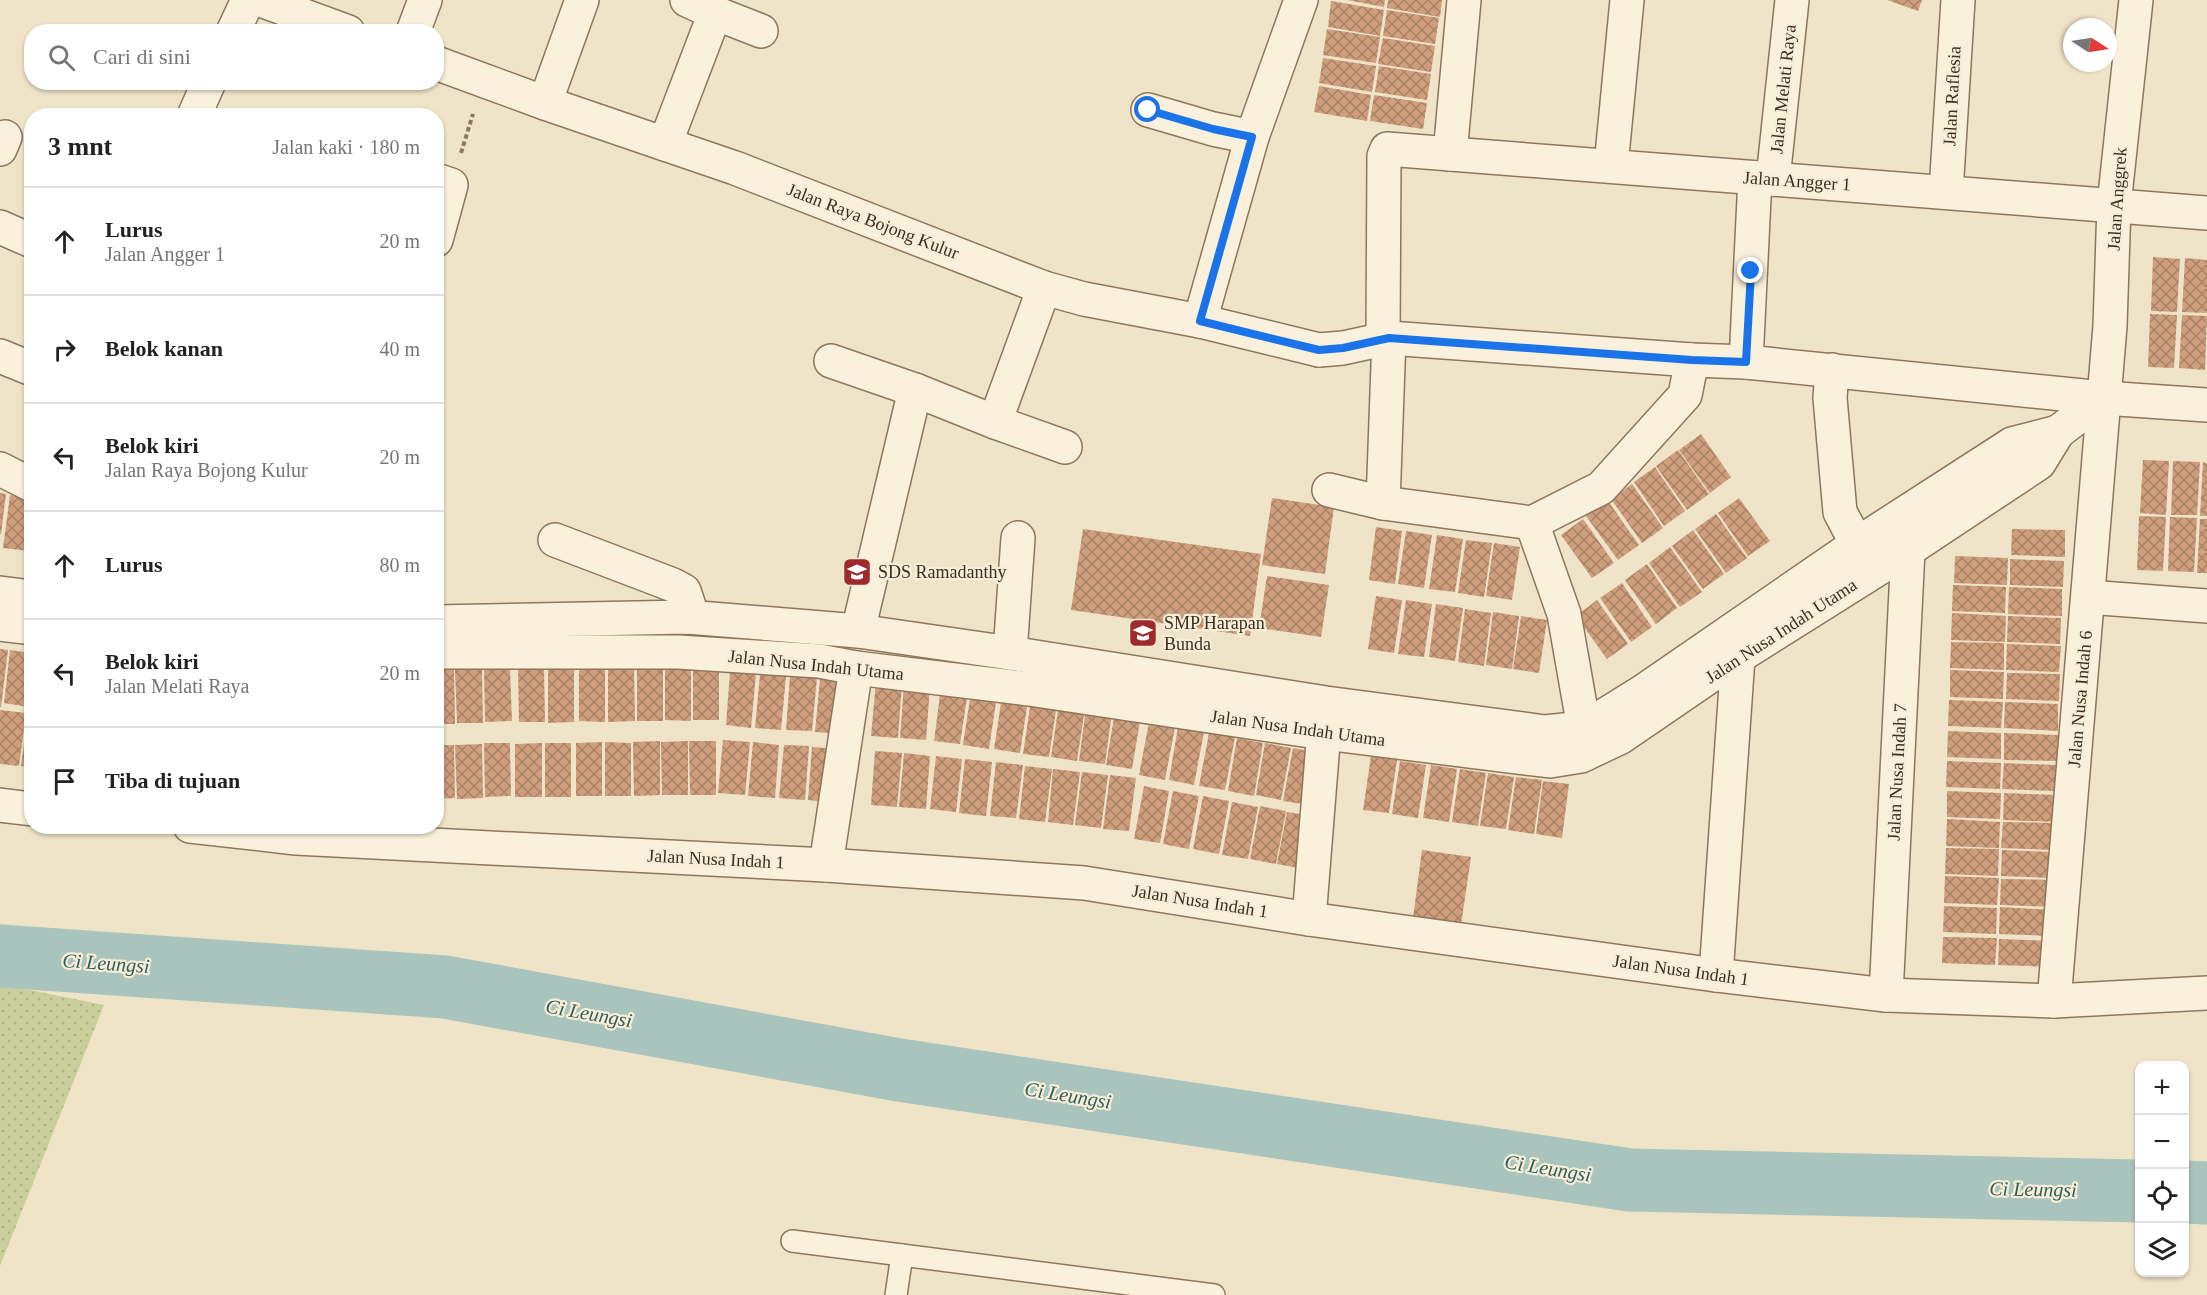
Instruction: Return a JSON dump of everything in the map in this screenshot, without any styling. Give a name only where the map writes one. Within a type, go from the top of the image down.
[{"type":"street","points":[[237,24],[248,0]]},
{"type":"street","points":[[261,0],[326,24]]},
{"type":"street","points":[[416,24],[425,0]]},
{"type":"street","points":[[545,104],[582,0]]},
{"type":"street","points":[[1200,321],[1252,137],[1301,0]]},
{"type":"street","points":[[1450,154],[1464,0]]},
{"type":"street","points":[[1611,166],[1627,0]]},
{"type":"street","name":"Jalan Melati Raya","points":[[1746,362],[1764,178],[1792,0]]},
{"type":"street","name":"Jalan Raflesia","points":[[1946,192],[1958,0]]},
{"type":"street","name":"Jalan Anggrek","points":[[2103,398],[2110,326],[2114,205],[2136,0]]},
{"type":"street","points":[[665,144],[701,6],[761,31]]},
{"type":"street","name":"Jalan Raya Bojong Kulur","points":[[444,66],[545,104],[735,168],[1044,288],[1084,299],[1200,321],[1319,350],[1343,348],[1386,338]]},
{"type":"street","points":[[198,108],[205,90]]},
{"type":"street","points":[[1148,110],[1213,129],[1252,137]]},
{"type":"street","name":"Jalan Angger 1","points":[[1386,338],[1384,156],[1387,149],[2207,213]]},
{"type":"street","points":[[0,227],[24,238]]},
{"type":"street","points":[[995,422],[1044,288]]},
{"type":"street","points":[[1383,504],[1386,338],[1746,362],[2103,398],[2207,405]]},
{"type":"street","points":[[0,356],[24,366]]},
{"type":"street","points":[[1329,490],[1383,504],[1532,523],[1601,488],[1685,395],[1692,360]]},
{"type":"street","points":[[831,361],[1065,447]]},
{"type":"street","points":[[1832,370],[1830,398],[1840,512],[1857,544]]},
{"type":"street","points":[[858,631],[915,390]]},
{"type":"street","name":"Jalan Nusa Indah Utama","points":[[444,622],[687,617],[858,631],[1010,653],[1325,718],[1550,761],[1581,756],[1621,737],[1738,657],[1908,549],[2039,463],[2058,432],[2103,398]]},
{"type":"street","name":"Jalan Nusa Indah 6","points":[[2054,1001],[2103,398]]},
{"type":"street","name":"Jalan Nusa Indah Utama","points":[[444,652],[678,652],[819,661],[856,668],[1029,689],[1325,718],[1545,732],[1584,728],[1642,692],[1857,544],[2012,444],[2058,432]]},
{"type":"street","points":[[0,469],[24,481]]},
{"type":"street","points":[[1532,523],[1564,614],[1584,728]]},
{"type":"street","points":[[1010,653],[1018,538]]},
{"type":"street","points":[[555,540],[679,588],[684,591],[689,606],[687,617]]},
{"type":"street","name":"Jalan Nusa Indah 7","points":[[1886,995],[1908,549]]},
{"type":"street","points":[[0,593],[24,596]]},
{"type":"street","points":[[2088,597],[2207,606]]},
{"type":"street","points":[[0,624],[24,627]]},
{"type":"street","points":[[1716,975],[1738,657]]},
{"type":"street","points":[[826,865],[856,668]]},
{"type":"street","points":[[1309,919],[1325,718]]},
{"type":"street","points":[[0,805],[24,808]]},
{"type":"street","name":"Jalan Nusa Indah 1","points":[[328,834],[1084,883],[1309,919],[1716,975],[1886,995],[2054,1001],[2207,993]]},
{"type":"lane","points":[[792,1240],[1214,1295]]},
{"type":"lane","points":[[896,1295],[902,1255]]},
{"type":"path","points":[[444,183],[483,80]]},
{"type":"green space","points":[[0,984],[104,1005],[0,1266]]},
{"type":"building","points":[[1347,0],[1385,0],[1384,7]]},
{"type":"building","points":[[1388,0],[1442,0],[1440,17],[1387,8]]},
{"type":"building","points":[[1887,0],[1922,0],[1918,11]]},
{"type":"building","points":[[1331,1],[1384,10],[1380,36],[1328,27]]},
{"type":"building","points":[[1387,10],[1439,18],[1435,44],[1383,36]]},
{"type":"building","points":[[1327,29],[1380,37],[1376,63],[1323,55]]},
{"type":"building","points":[[1383,38],[1435,46],[1431,72],[1378,64]]},
{"type":"building","points":[[1323,58],[1376,66],[1372,92],[1319,83]]},
{"type":"building","points":[[1379,66],[1431,74],[1427,100],[1375,92]]},
{"type":"building","points":[[1319,86],[1371,95],[1367,121],[1314,112]]},
{"type":"building","points":[[1374,95],[1427,103],[1423,129],[1370,121]]},
{"type":"building","points":[[2153,257],[2180,259],[2177,312],[2151,311]]},
{"type":"building","points":[[2185,258],[2207,260],[2207,313],[2182,312]]},
{"type":"building","points":[[2150,314],[2177,315],[2174,368],[2148,367]]},
{"type":"building","points":[[2182,315],[2207,316],[2205,370],[2179,368]]},
{"type":"building","points":[[1701,434],[1731,477],[1710,493],[1679,450]]},
{"type":"building","points":[[1678,450],[1709,494],[1687,510],[1656,466]]},
{"type":"building","points":[[2143,460],[2169,461],[2166,515],[2140,513]]},
{"type":"building","points":[[2173,461],[2200,462],[2197,515],[2171,515]]},
{"type":"building","points":[[2203,462],[2207,463],[2207,516],[2200,516]]},
{"type":"building","points":[[1655,467],[1685,511],[1664,526],[1634,482]]},
{"type":"building","points":[[1632,484],[1663,528],[1642,543],[1611,499]]},
{"type":"building","points":[[0,493],[6,494],[1,534],[0,534]]},
{"type":"building","points":[[10,495],[24,496],[24,550],[3,548]]},
{"type":"building","points":[[1272,498],[1334,507],[1325,574],[1262,565]]},
{"type":"building","points":[[1739,498],[1770,541],[1748,556],[1718,513]]},
{"type":"building","points":[[1608,501],[1639,545],[1618,560],[1586,516]]},
{"type":"building","points":[[1716,514],[1747,558],[1726,573],[1695,529]]},
{"type":"building","points":[[2139,516],[2166,517],[2163,571],[2137,570]]},
{"type":"building","points":[[2170,517],[2197,518],[2194,572],[2168,571]]},
{"type":"building","points":[[1583,519],[1614,563],[1592,578],[1561,535]]},
{"type":"building","points":[[2200,519],[2207,519],[2207,573],[2197,573]]},
{"type":"building","points":[[1376,527],[1402,531],[1395,584],[1369,580]]},
{"type":"building","points":[[1083,529],[1261,554],[1250,636],[1071,610]]},
{"type":"building","points":[[2012,529],[2065,530],[2065,557],[2011,555]]},
{"type":"building","points":[[1693,530],[1724,574],[1703,589],[1672,546]]},
{"type":"building","points":[[1406,531],[1432,535],[1424,588],[1398,584]]},
{"type":"building","points":[[1437,535],[1463,539],[1455,592],[1429,589]]},
{"type":"building","points":[[1466,540],[1492,543],[1484,597],[1458,593]]},
{"type":"building","points":[[1494,543],[1520,547],[1512,600],[1486,596]]},
{"type":"building","points":[[1670,547],[1702,592],[1680,607],[1649,563]]},
{"type":"building","points":[[1955,556],[2008,558],[2007,585],[1954,583]]},
{"type":"building","points":[[2010,559],[2064,561],[2063,587],[2010,585]]},
{"type":"building","points":[[1647,564],[1677,608],[1656,624],[1625,580]]},
{"type":"building","points":[[1267,576],[1329,585],[1321,637],[1259,628]]},
{"type":"building","points":[[1622,583],[1652,627],[1631,642],[1600,598]]},
{"type":"building","points":[[1953,585],[2006,587],[2005,613],[1952,611]]},
{"type":"building","points":[[2009,587],[2062,589],[2062,616],[2008,614]]},
{"type":"building","points":[[1376,596],[1402,600],[1394,653],[1368,649]]},
{"type":"building","points":[[1406,600],[1432,604],[1424,657],[1398,654]]},
{"type":"building","points":[[1597,600],[1628,644],[1607,659],[1576,616]]},
{"type":"building","points":[[1436,604],[1463,608],[1455,661],[1429,657]]},
{"type":"building","points":[[1465,609],[1491,613],[1484,666],[1458,662]]},
{"type":"building","points":[[1493,612],[1519,616],[1512,669],[1486,665]]},
{"type":"building","points":[[1952,613],[2006,616],[2005,642],[1951,640]]},
{"type":"building","points":[[1521,616],[1547,620],[1539,673],[1513,669]]},
{"type":"building","points":[[2008,616],[2061,618],[2060,644],[2007,642]]},
{"type":"building","points":[[1951,642],[2004,643],[2004,670],[1950,668]]},
{"type":"building","points":[[2007,644],[2061,646],[2059,672],[2006,670]]},
{"type":"building","points":[[0,649],[8,650],[1,707],[0,707]]},
{"type":"building","points":[[10,650],[24,652],[24,706],[4,703]]},
{"type":"building","points":[[719,666],[719,720],[693,720],[693,667]]},
{"type":"building","points":[[637,667],[663,667],[663,721],[637,721]]},
{"type":"building","points":[[665,667],[691,667],[691,721],[665,720]]},
{"type":"building","points":[[510,668],[512,721],[485,722],[484,669]]},
{"type":"building","points":[[574,668],[574,722],[548,723],[548,669]]},
{"type":"building","points":[[579,668],[605,668],[605,722],[579,721]]},
{"type":"building","points":[[608,668],[634,668],[635,721],[608,722]]},
{"type":"building","points":[[482,669],[483,723],[457,723],[455,670]]},
{"type":"building","points":[[518,669],[544,669],[545,722],[519,722]]},
{"type":"building","points":[[444,670],[454,670],[455,724],[444,724]]},
{"type":"building","points":[[1950,670],[2004,672],[2003,699],[1950,697]]},
{"type":"building","points":[[730,672],[756,674],[751,728],[726,725]]},
{"type":"building","points":[[2007,673],[2060,674],[2059,701],[2006,699]]},
{"type":"building","points":[[760,674],[786,676],[781,730],[755,728]]},
{"type":"building","points":[[790,676],[817,678],[812,731],[786,730]]},
{"type":"building","points":[[820,679],[846,681],[841,734],[815,732]]},
{"type":"building","points":[[876,682],[902,684],[898,738],[871,736]]},
{"type":"building","points":[[904,685],[930,687],[926,740],[900,738]]},
{"type":"building","points":[[941,687],[968,691],[960,744],[934,741]]},
{"type":"building","points":[[971,692],[997,696],[989,749],[963,745]]},
{"type":"building","points":[[1002,696],[1028,700],[1020,753],[994,749]]},
{"type":"building","points":[[1031,700],[1057,704],[1049,757],[1023,754]]},
{"type":"building","points":[[1949,700],[2003,702],[2001,728],[1948,726]]},
{"type":"building","points":[[2005,702],[2058,704],[2058,731],[2004,728]]},
{"type":"building","points":[[1059,704],[1085,708],[1077,761],[1051,757]]},
{"type":"building","points":[[1086,708],[1112,712],[1105,764],[1079,761]]},
{"type":"building","points":[[0,710],[24,713],[19,766],[0,764]]},
{"type":"building","points":[[1115,712],[1141,715],[1132,769],[1106,765]]},
{"type":"building","points":[[1149,722],[1175,727],[1165,780],[1139,775]]},
{"type":"building","points":[[1178,727],[1204,732],[1194,785],[1169,780]]},
{"type":"building","points":[[1948,731],[2001,733],[2001,759],[1947,757]]},
{"type":"building","points":[[1209,733],[1235,737],[1225,790],[1199,786]]},
{"type":"building","points":[[2004,733],[2058,735],[2057,761],[2004,760]]},
{"type":"building","points":[[1237,738],[1263,743],[1254,796],[1228,791]]},
{"type":"building","points":[[723,740],[750,742],[745,795],[718,793]]},
{"type":"building","points":[[660,741],[660,795],[634,796],[633,742]]},
{"type":"building","points":[[688,741],[688,795],[662,795],[661,742]]},
{"type":"building","points":[[689,741],[716,741],[716,795],[690,795]]},
{"type":"building","points":[[602,742],[602,796],[576,796],[576,743]]},
{"type":"building","points":[[605,742],[631,743],[631,796],[605,796]]},
{"type":"building","points":[[753,742],[779,745],[775,798],[748,796]]},
{"type":"building","points":[[24,743],[24,767],[21,766]]},
{"type":"building","points":[[484,743],[510,743],[511,796],[485,797]]},
{"type":"building","points":[[542,743],[542,797],[515,797],[515,744]]},
{"type":"building","points":[[545,743],[571,743],[571,797],[545,797]]},
{"type":"building","points":[[1265,743],[1291,748],[1281,800],[1256,795]]},
{"type":"building","points":[[482,744],[483,798],[457,799],[455,745]]},
{"type":"building","points":[[444,745],[454,745],[455,798],[444,799]]},
{"type":"building","points":[[784,745],[809,746],[805,800],[779,798]]},
{"type":"building","points":[[812,747],[839,749],[835,803],[808,800]]},
{"type":"building","points":[[1293,748],[1319,753],[1309,805],[1283,801]]},
{"type":"building","points":[[875,751],[902,753],[897,807],[871,805]]},
{"type":"building","points":[[904,753],[930,756],[926,809],[899,807]]},
{"type":"building","points":[[936,756],[962,759],[956,812],[930,809]]},
{"type":"building","points":[[1371,756],[1397,760],[1389,813],[1363,810]]},
{"type":"building","points":[[965,759],[992,762],[986,816],[959,813]]},
{"type":"building","points":[[1400,761],[1426,765],[1418,818],[1392,814]]},
{"type":"building","points":[[1947,761],[2001,763],[2000,789],[1946,787]]},
{"type":"building","points":[[996,762],[1023,765],[1016,818],[990,816]]},
{"type":"building","points":[[2004,763],[2057,765],[2055,791],[2002,789]]},
{"type":"building","points":[[1431,765],[1457,769],[1449,822],[1423,818]]},
{"type":"building","points":[[1025,766],[1052,769],[1045,822],[1019,819]]},
{"type":"building","points":[[1053,769],[1080,772],[1073,825],[1048,822]]},
{"type":"building","points":[[1460,769],[1486,773],[1478,826],[1452,822]]},
{"type":"building","points":[[1082,772],[1108,775],[1101,828],[1075,825]]},
{"type":"building","points":[[1488,773],[1514,777],[1506,829],[1480,826]]},
{"type":"building","points":[[1110,775],[1136,778],[1129,831],[1103,829]]},
{"type":"building","points":[[1516,777],[1542,780],[1534,834],[1508,830]]},
{"type":"building","points":[[1543,781],[1569,784],[1562,838],[1536,834]]},
{"type":"building","points":[[1144,786],[1169,791],[1160,843],[1134,839]]},
{"type":"building","points":[[1173,791],[1199,796],[1189,849],[1163,844]]},
{"type":"building","points":[[1947,791],[2001,793],[2000,819],[1947,817]]},
{"type":"building","points":[[2004,793],[2057,795],[2056,822],[2003,820]]},
{"type":"building","points":[[1203,796],[1229,801],[1219,854],[1193,849]]},
{"type":"building","points":[[1232,802],[1258,807],[1248,859],[1222,855]]},
{"type":"building","points":[[1260,806],[1286,811],[1276,864],[1250,859]]},
{"type":"building","points":[[1287,812],[1313,816],[1304,869],[1277,864]]},
{"type":"building","points":[[1947,819],[2000,822],[1999,848],[1946,846]]},
{"type":"building","points":[[2003,822],[2056,823],[2055,850],[2001,848]]},
{"type":"building","points":[[1946,848],[1999,849],[1998,876],[1945,874]]},
{"type":"building","points":[[1422,850],[1471,857],[1461,925],[1413,918]]},
{"type":"building","points":[[2002,850],[2055,852],[2054,878],[2001,876]]},
{"type":"building","points":[[1945,876],[1999,878],[1997,905],[1944,903]]},
{"type":"building","points":[[2001,879],[2054,880],[2053,907],[2000,905]]},
{"type":"building","points":[[1944,906],[1997,908],[1996,934],[1943,932]]},
{"type":"building","points":[[2000,907],[2053,910],[2052,936],[1999,934]]},
{"type":"building","points":[[1943,937],[1997,938],[1995,965],[1942,963]]},
{"type":"building","points":[[1999,939],[2052,941],[2051,967],[1998,965]]},
{"type":"waterway","name":"Ci Leungsi","points":[[0,956],[445,987],[899,1070],[1630,1180],[2135,1191]]},
{"type":"waterway","name":"Ci Leungsi","points":[[2189,1192],[2207,1193]]},
{"type":"place","name":"SDS Ramadanthy","points":[[857,572]]},
{"type":"place","name":"SMP Harapan Bunda","points":[[1143,633]]},
{"type":"route","points":[[1148,110],[1213,129],[1252,137],[1200,321],[1319,350],[1343,348],[1389,338],[1746,362],[1751,271]]}]
